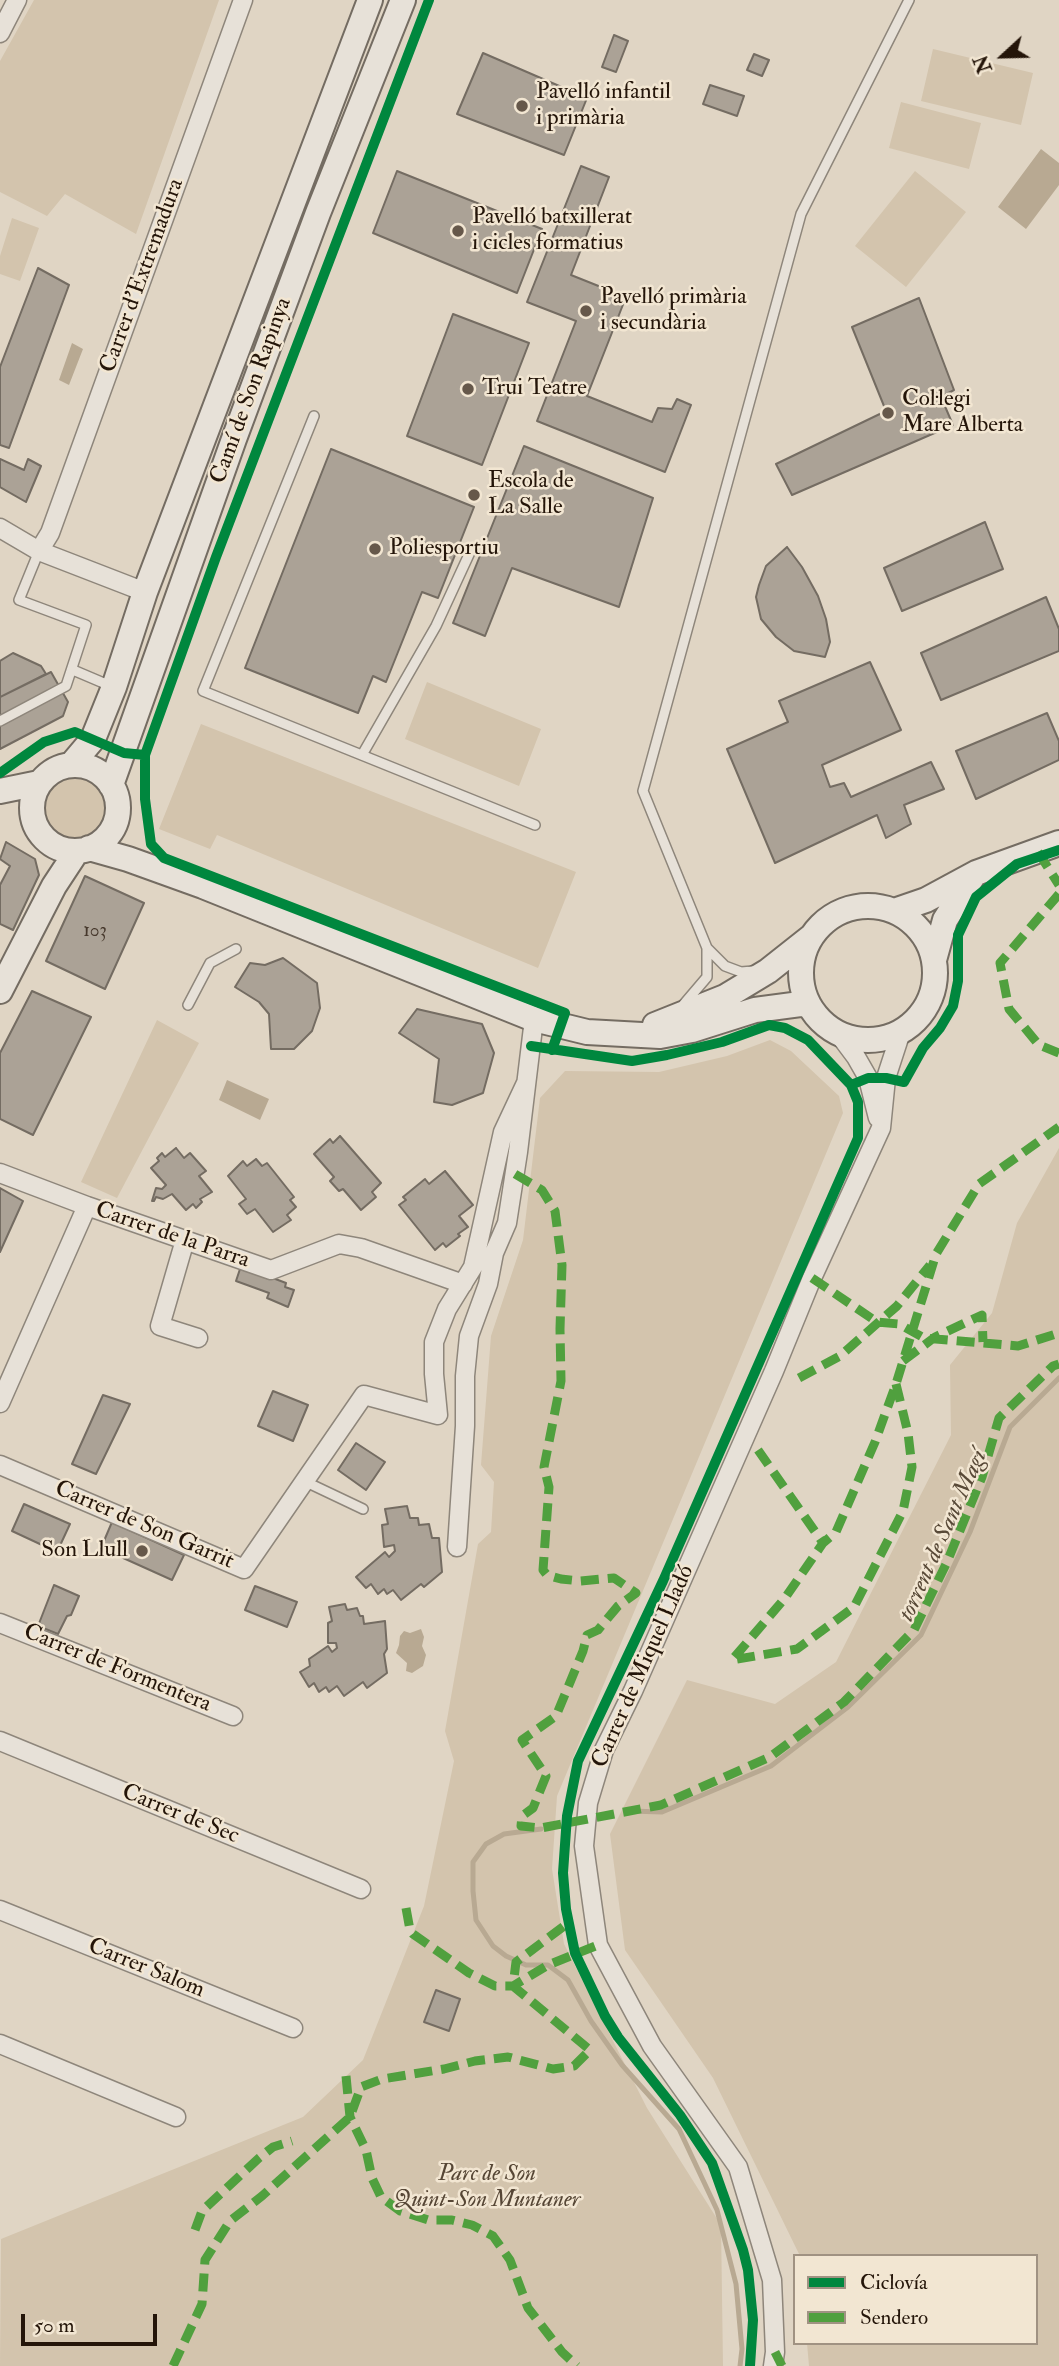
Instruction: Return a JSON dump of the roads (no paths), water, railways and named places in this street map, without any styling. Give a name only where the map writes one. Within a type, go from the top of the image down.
[{"type":"street","points":[[0,33],[17,0]]},
{"type":"street","name":"Carrer d'Extremadura","points":[[39,551],[50,533],[243,0]]},
{"type":"street","name":"Camí de Son Rapinya","points":[[71,765],[93,739],[114,687],[145,592],[370,0]]},
{"type":"street","name":"Camí de Son Rapinya","points":[[111,785],[308,239],[404,0]]},
{"type":"street","points":[[0,528],[39,551],[145,592]]},
{"type":"street","points":[[128,859],[116,820],[116,796],[111,785],[94,769],[83,765],[59,768],[48,774],[40,783],[32,803],[37,828],[46,840],[66,850],[83,849],[128,859],[203,886],[534,1019],[587,1032],[660,1036],[692,1030],[755,1010],[808,1003]]},
{"type":"street","points":[[0,792],[40,783]]},
{"type":"street","points":[[0,792],[33,814]]},
{"type":"street","points":[[0,991],[54,886],[83,849],[99,843],[110,833],[116,820]]},
{"type":"street","points":[[46,840],[54,886]]},
{"type":"street","points":[[894,911],[926,900],[976,873],[1059,843]]},
{"type":"street","points":[[838,1034],[859,1040],[881,1040],[901,1032],[917,1019],[929,1002],[935,981],[934,960],[944,919],[976,873]]},
{"type":"street","points":[[621,1035],[663,1023],[725,997],[768,971],[811,937],[827,920],[848,909],[871,906],[894,911],[913,923],[926,940],[934,960]]},
{"type":"street","points":[[811,937],[802,958],[801,982],[808,1003],[820,1021],[838,1034],[856,1056],[868,1078],[881,1128]]},
{"type":"street","points":[[457,1547],[466,1426],[465,1376],[468,1336],[488,1284],[494,1253],[507,1223],[519,1153],[534,1019]]},
{"type":"street","name":"Carrer de Miquel Lladó","points":[[774,2366],[772,2280],[738,2167],[652,2046],[598,1945],[583,1846],[588,1803],[604,1750],[649,1655],[812,1278],[881,1128],[886,1078],[901,1032]]},
{"type":"street","points":[[463,1284],[473,1267],[503,1132],[526,1083]]},
{"type":"street","name":"Carrer de la Parra","points":[[0,1173],[271,1270],[339,1244],[361,1248],[463,1284]]},
{"type":"street","points":[[0,1403],[88,1206]]},
{"type":"street","points":[[185,1240],[160,1326],[198,1338]]},
{"type":"street","name":"Carrer de Son Garrit","points":[[0,1465],[244,1569],[364,1395],[439,1415],[434,1374],[434,1342],[447,1309],[463,1284]]},
{"type":"street","name":"Carrer de Formentera","points":[[0,1623],[233,1716]]},
{"type":"street","name":"Carrer de Sec","points":[[0,1741],[361,1889]]},
{"type":"street","name":"Carrer Salom","points":[[0,1910],[293,2028]]},
{"type":"street","points":[[0,2045],[176,2117]]},
{"type":"lane","points":[[663,1023],[692,997],[707,977],[707,948],[643,792],[801,214],[909,0]]},
{"type":"lane","points":[[314,416],[203,691],[535,825]]},
{"type":"lane","points":[[362,755],[436,626],[472,548]]},
{"type":"lane","points":[[0,721],[66,686],[86,625],[19,600],[39,551]]},
{"type":"lane","points":[[73,670],[114,687]]},
{"type":"lane","points":[[188,1005],[210,963],[236,948]]},
{"type":"lane","points":[[707,948],[725,966],[741,972],[768,971]]},
{"type":"lane","points":[[304,1481],[363,1509]]},
{"type":"waterway","name":"torrent de Sant Magí","points":[[630,1811],[662,1812],[771,1766],[848,1707],[921,1635],[970,1532],[1010,1427],[1059,1378]]},
{"type":"waterway","name":"torrent de Sant Magí","points":[[541,1829],[504,1834],[486,1844],[473,1862],[476,1920],[493,1946],[506,1956],[526,1965],[548,1965],[568,1980],[591,2021],[622,2065],[679,2129],[717,2210],[736,2284],[742,2349],[740,2366]]},
{"type":"place","name":"Pavelló infantil i primària","points":[[522,106]]},
{"type":"place","name":"Pavelló batxillerat i cicles formatius","points":[[458,231]]},
{"type":"place","name":"Pavelló primària i secundària","points":[[586,311]]},
{"type":"place","name":"Trui Teatre","points":[[468,389]]},
{"type":"place","name":"Col·legi Mare Alberta","points":[[888,413]]},
{"type":"place","name":"Escola de La Salle","points":[[474,495]]},
{"type":"place","name":"Poliesportiu","points":[[375,549]]},
{"type":"place","name":"Son Llull","points":[[142,1551]]},
{"type":"park label","name":"Parc de Son Quint-Son Muntaner","points":[[487,2188]]}]
